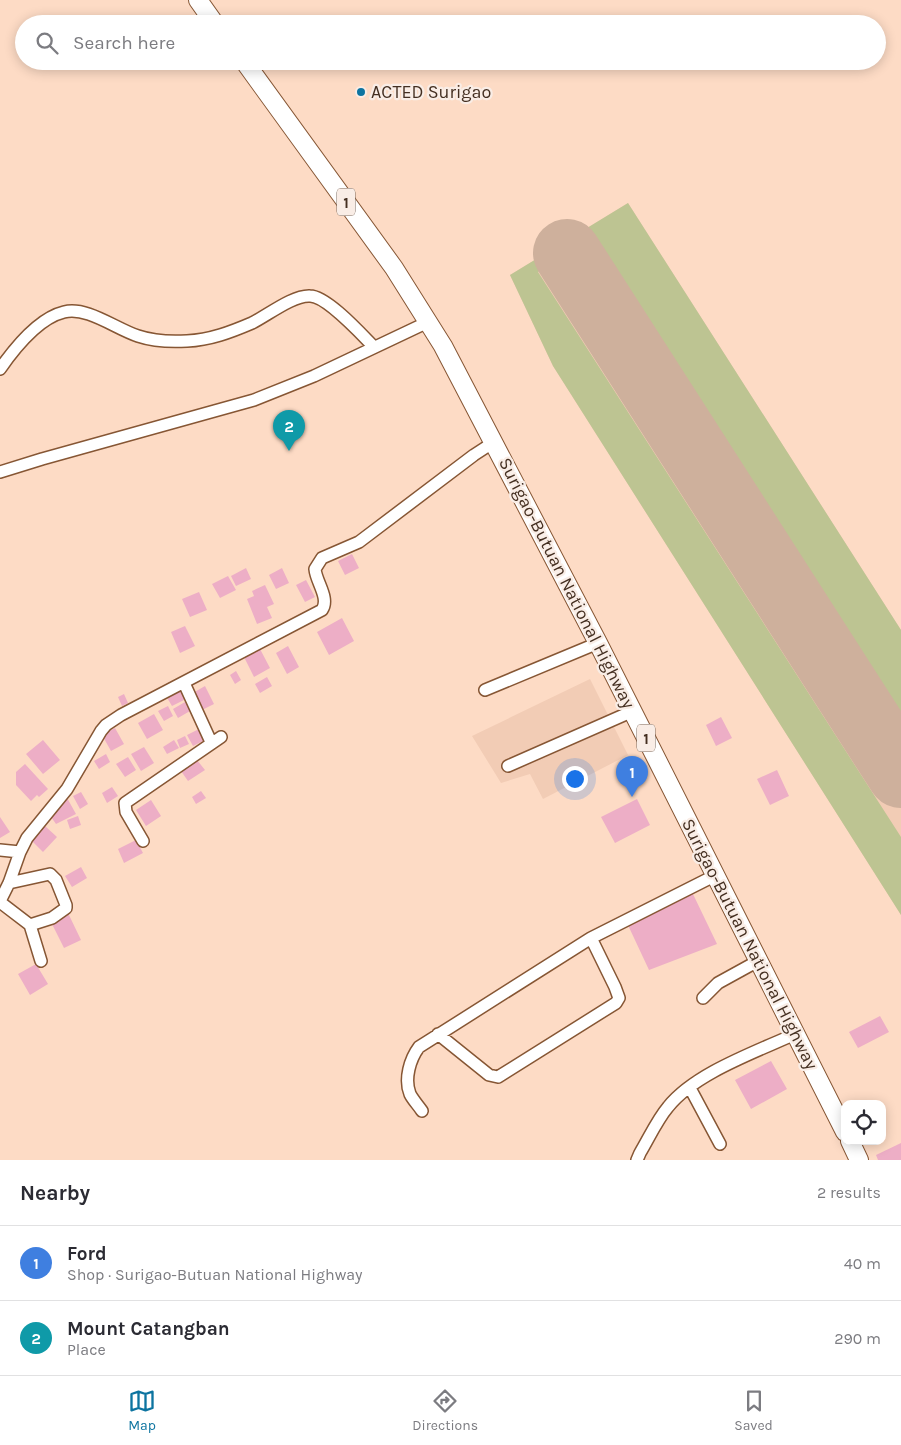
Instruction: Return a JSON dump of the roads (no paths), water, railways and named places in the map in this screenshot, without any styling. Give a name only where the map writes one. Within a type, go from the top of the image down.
[{"type":"highway","points":[[198,0],[209,15]]},
{"type":"highway","name":"Surigao-Butuan National Highway","points":[[251,70],[368,232],[428,322],[464,385],[633,711],[841,1124]]},
{"type":"highway","points":[[852,1145],[859,1160]]},
{"type":"street","points":[[0,370],[12,353],[28,336],[45,322],[71,310],[82,312],[137,336],[156,340],[186,341],[218,337],[253,322],[292,301],[310,296],[318,297],[330,304],[374,347]]},
{"type":"street","points":[[0,472],[254,400],[314,376],[428,322]]},
{"type":"street","points":[[41,961],[30,925],[0,902],[27,838],[67,789],[106,725],[121,715],[322,610],[325,599],[317,580],[315,569],[322,558],[359,542],[494,442]]},
{"type":"street","points":[[485,690],[598,643]]},
{"type":"street","points":[[143,841],[126,812],[125,803],[216,740],[184,683]]},
{"type":"street","points":[[508,766],[633,711]]},
{"type":"street","points":[[0,850],[20,852]]},
{"type":"street","points":[[9,883],[47,874],[53,876],[56,880],[66,908],[52,918],[30,925]]},
{"type":"street","points":[[422,1111],[413,1099],[408,1086],[411,1061],[419,1047],[591,938],[716,875]]},
{"type":"street","points":[[438,1034],[489,1075],[498,1077],[597,1016],[616,1003],[619,998],[591,938]]},
{"type":"street","points":[[703,998],[718,983],[758,961]]},
{"type":"street","points":[[637,1160],[668,1107],[690,1088],[725,1066],[795,1034]]},
{"type":"street","points":[[690,1088],[720,1144]]},
{"type":"place","name":"ACTED Surigao","points":[[361,92]]},
{"type":"place","name":"Mount Catangban","points":[[289,451]]},
{"type":"place","name":"Ford","points":[[632,797]]}]
